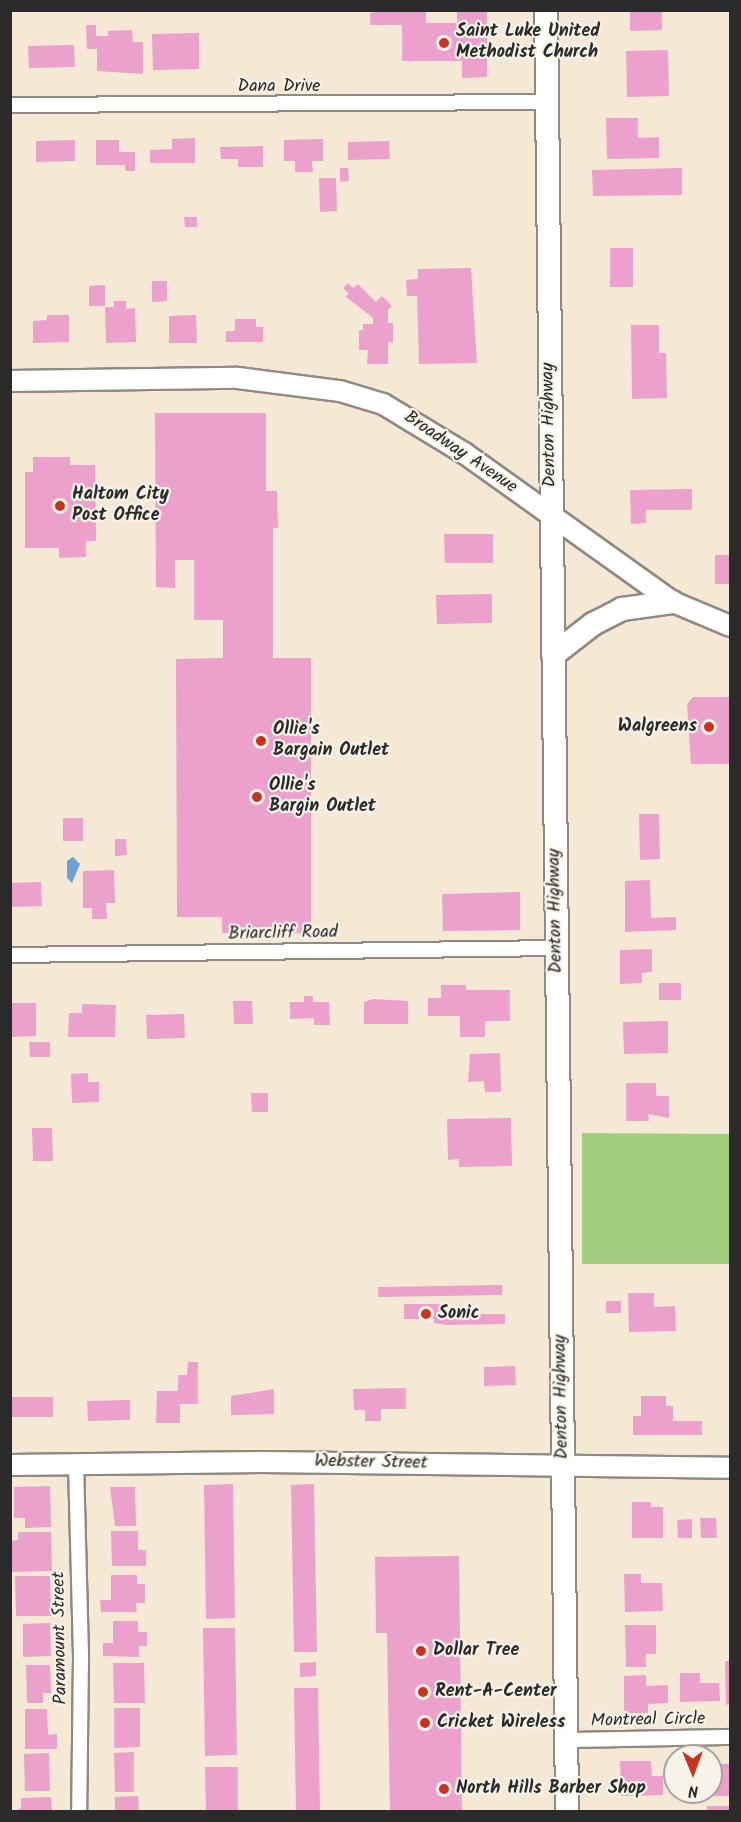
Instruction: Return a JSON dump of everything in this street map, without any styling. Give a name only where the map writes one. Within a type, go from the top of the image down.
[{"type":"main road","name":"Denton Highway","points":[[546,10],[567,1812]]},
{"type":"main road","name":"Broadway Avenue","points":[[10,381],[238,378],[340,391],[413,419],[673,602],[730,626]]},
{"type":"main road","points":[[553,655],[593,624],[621,609],[673,602]]},
{"type":"main road","name":"Webster Street","points":[[10,1465],[730,1468]]},
{"type":"street","name":"Dana Drive","points":[[10,105],[547,102]]},
{"type":"street","name":"Briarcliff Road","points":[[10,955],[556,948]]},
{"type":"street","name":"Paramount Street","points":[[76,1464],[81,1659],[79,1812]]},
{"type":"street","name":"Montreal Circle","points":[[567,1740],[730,1737]]},
{"type":"green space","points":[[582,1133],[730,1134],[730,1264],[582,1264]]},
{"type":"water","points":[[73,857],[80,864],[72,883],[67,878],[67,861]]},
{"type":"building","name":"Saint Luke United Methodist Church","points":[[385,10],[426,10],[426,23],[457,23],[457,10],[487,10],[487,77],[462,78],[462,61],[402,61],[402,25],[370,25],[370,13]]},
{"type":"building","points":[[630,10],[662,10],[662,30],[630,31]]},
{"type":"building","points":[[86,25],[96,25],[96,36],[108,36],[108,31],[132,30],[133,42],[143,42],[143,74],[97,71],[97,49],[87,49]]},
{"type":"building","points":[[199,33],[199,69],[153,70],[152,34]]},
{"type":"building","points":[[74,45],[75,67],[29,68],[28,46]]},
{"type":"building","points":[[668,50],[669,96],[627,97],[626,51]]},
{"type":"building","points":[[606,118],[638,118],[638,138],[659,137],[659,158],[607,159]]},
{"type":"building","points":[[195,138],[195,163],[150,163],[150,150],[172,149],[172,139]]},
{"type":"building","points":[[323,139],[323,161],[312,161],[313,172],[295,172],[295,161],[284,161],[284,140]]},
{"type":"building","points":[[75,140],[75,161],[36,162],[36,141]]},
{"type":"building","points":[[96,140],[119,140],[119,152],[135,152],[135,171],[125,171],[125,165],[96,165]]},
{"type":"building","points":[[389,141],[390,159],[348,160],[348,142]]},
{"type":"building","points":[[263,146],[263,167],[238,167],[238,159],[221,159],[220,147]]},
{"type":"building","points":[[340,168],[348,168],[349,181],[340,182]]},
{"type":"building","points":[[682,168],[682,195],[593,196],[592,170]]},
{"type":"building","points":[[319,178],[336,178],[337,211],[320,212]]},
{"type":"building","points":[[184,217],[197,217],[197,227],[185,227]]},
{"type":"building","points":[[610,248],[633,248],[633,287],[610,287]]},
{"type":"building","points":[[471,268],[477,363],[419,364],[417,296],[407,296],[406,280],[418,279],[418,269]]},
{"type":"building","points":[[152,281],[167,281],[167,301],[152,302]]},
{"type":"building","points":[[348,283],[353,288],[358,284],[376,302],[382,296],[392,306],[388,310],[388,323],[393,323],[393,343],[388,342],[388,364],[367,364],[368,350],[359,350],[359,330],[363,330],[363,324],[373,324],[373,318],[345,296],[349,294],[343,288]]},
{"type":"building","points":[[105,285],[105,306],[89,306],[89,286]]},
{"type":"building","points":[[114,301],[126,301],[126,309],[135,308],[136,342],[106,343],[105,307],[114,307]]},
{"type":"building","points":[[47,315],[69,315],[69,342],[33,343],[33,321],[47,320]]},
{"type":"building","points":[[196,315],[197,343],[169,343],[169,316]]},
{"type":"building","points":[[235,319],[256,319],[256,327],[263,327],[263,342],[226,342],[226,331],[235,331]]},
{"type":"building","points":[[631,325],[659,325],[659,353],[666,353],[667,398],[632,399]]},
{"type":"building","points":[[155,413],[266,413],[266,491],[277,491],[278,528],[273,528],[273,658],[311,658],[311,933],[222,933],[222,917],[177,917],[176,659],[223,658],[223,620],[194,620],[194,560],[175,560],[175,588],[156,587]]},
{"type":"building","name":"Haltom City Post Office","points":[[33,457],[70,457],[70,465],[95,465],[96,541],[86,541],[86,557],[59,558],[59,548],[25,548],[25,472],[33,472]]},
{"type":"building","points":[[692,489],[692,510],[646,510],[646,523],[631,524],[630,490]]},
{"type":"building","points":[[444,534],[493,534],[493,563],[445,563]]},
{"type":"building","points":[[715,555],[730,555],[730,584],[715,584]]},
{"type":"building","points":[[492,594],[492,623],[437,624],[436,595]]},
{"type":"building","name":"Walgreens","points":[[693,697],[730,697],[730,764],[691,764],[687,704]]},
{"type":"building","points":[[639,814],[659,814],[660,859],[640,860]]},
{"type":"building","points":[[63,818],[83,818],[83,841],[63,841]]},
{"type":"building","points":[[115,839],[126,839],[127,855],[115,856]]},
{"type":"building","points":[[114,870],[115,903],[106,903],[107,919],[92,919],[92,908],[83,908],[83,871]]},
{"type":"building","points":[[650,880],[651,918],[676,917],[676,930],[625,932],[625,881]]},
{"type":"building","points":[[41,882],[42,906],[10,907],[10,883]]},
{"type":"building","points":[[520,892],[520,930],[443,931],[442,894]]},
{"type":"building","points":[[652,949],[652,972],[642,973],[642,983],[620,984],[620,950]]},
{"type":"building","points":[[659,983],[681,983],[681,1000],[659,1000]]},
{"type":"building","points":[[441,985],[466,985],[466,990],[510,990],[510,1021],[485,1021],[485,1037],[460,1037],[460,1016],[428,1016],[428,998],[441,998]]},
{"type":"building","points":[[304,996],[313,996],[313,1002],[329,1002],[330,1025],[314,1025],[314,1018],[290,1019],[290,1002],[304,1002]]},
{"type":"building","points":[[373,999],[408,1001],[408,1024],[364,1024],[364,1002]]},
{"type":"building","points":[[233,1001],[252,1001],[253,1024],[234,1024]]},
{"type":"building","points":[[10,1003],[36,1003],[36,1036],[12,1037]]},
{"type":"building","points":[[82,1004],[116,1005],[115,1037],[68,1037],[69,1013],[82,1013]]},
{"type":"building","points":[[184,1014],[185,1038],[147,1039],[146,1015]]},
{"type":"building","points":[[668,1021],[668,1053],[624,1054],[623,1022]]},
{"type":"building","points":[[29,1042],[50,1042],[50,1057],[30,1057]]},
{"type":"building","points":[[500,1053],[501,1092],[485,1092],[484,1081],[468,1082],[470,1054]]},
{"type":"building","points":[[88,1073],[88,1082],[99,1082],[99,1102],[72,1103],[71,1074]]},
{"type":"building","points":[[626,1083],[656,1083],[656,1096],[669,1096],[669,1118],[648,1114],[649,1121],[626,1121]]},
{"type":"building","points":[[251,1093],[268,1093],[268,1112],[252,1112]]},
{"type":"building","points":[[511,1118],[512,1166],[459,1167],[459,1159],[448,1160],[447,1119]]},
{"type":"building","points":[[32,1128],[52,1128],[53,1161],[33,1161]]},
{"type":"building","points":[[502,1285],[502,1295],[378,1297],[378,1287]]},
{"type":"building","points":[[628,1293],[654,1293],[654,1307],[675,1306],[676,1331],[629,1332]]},
{"type":"building","points":[[606,1301],[621,1301],[621,1313],[606,1313]]},
{"type":"building","points":[[404,1304],[447,1304],[447,1314],[505,1314],[505,1324],[447,1325],[434,1323],[434,1319],[404,1319]]},
{"type":"building","points":[[188,1362],[198,1362],[198,1404],[180,1404],[180,1423],[156,1423],[157,1391],[178,1391],[178,1375],[187,1375]]},
{"type":"building","points":[[515,1366],[516,1385],[484,1386],[484,1367]]},
{"type":"building","points":[[406,1388],[406,1409],[381,1409],[381,1421],[365,1421],[365,1410],[354,1410],[353,1389]]},
{"type":"building","points":[[274,1389],[274,1414],[231,1415],[231,1396]]},
{"type":"building","points":[[641,1396],[666,1396],[666,1406],[673,1406],[673,1421],[702,1421],[702,1435],[633,1435],[633,1416],[641,1416]]},
{"type":"building","points":[[10,1397],[53,1397],[53,1417],[10,1417]]},
{"type":"building","points":[[130,1400],[130,1420],[88,1421],[87,1401]]},
{"type":"building","points":[[233,1484],[235,1618],[206,1619],[204,1485]]},
{"type":"building","points":[[314,1484],[317,1652],[294,1652],[291,1485]]},
{"type":"building","points":[[50,1486],[51,1527],[25,1528],[25,1518],[14,1518],[14,1487]]},
{"type":"building","points":[[110,1487],[135,1487],[136,1526],[115,1526]]},
{"type":"building","points":[[632,1502],[651,1502],[651,1507],[663,1507],[663,1538],[632,1538]]},
{"type":"building","points":[[700,1518],[716,1518],[717,1538],[701,1538]]},
{"type":"building","points":[[692,1519],[692,1538],[678,1538],[677,1520]]},
{"type":"building","points":[[111,1531],[138,1531],[138,1550],[146,1550],[146,1566],[112,1566]]},
{"type":"building","points":[[18,1532],[51,1532],[52,1571],[10,1572],[10,1541],[18,1540]]},
{"type":"building","points":[[459,1556],[462,1812],[390,1812],[387,1633],[376,1633],[375,1557]]},
{"type":"building","points":[[624,1574],[641,1574],[641,1583],[662,1583],[663,1611],[625,1612]]},
{"type":"building","points":[[111,1575],[137,1575],[137,1584],[145,1584],[145,1603],[136,1603],[137,1612],[101,1612],[100,1600],[111,1600]]},
{"type":"building","points":[[15,1576],[50,1576],[51,1616],[16,1616]]},
{"type":"building","points":[[113,1621],[138,1621],[138,1632],[147,1632],[147,1646],[139,1646],[139,1657],[103,1656],[103,1643],[113,1643]]},
{"type":"building","points":[[50,1623],[51,1656],[23,1657],[23,1624]]},
{"type":"building","points":[[625,1625],[656,1625],[656,1654],[646,1654],[646,1667],[626,1667]]},
{"type":"building","points":[[203,1628],[235,1628],[237,1755],[205,1756]]},
{"type":"building","points":[[725,1661],[730,1661],[730,1704],[726,1705]]},
{"type":"building","points":[[316,1662],[316,1676],[300,1677],[300,1663]]},
{"type":"building","points":[[113,1663],[144,1663],[145,1703],[114,1703]]},
{"type":"building","points":[[26,1665],[50,1665],[51,1693],[43,1693],[43,1703],[27,1703]]},
{"type":"building","points":[[680,1673],[700,1673],[700,1683],[719,1683],[720,1701],[680,1702]]},
{"type":"building","points":[[646,1675],[646,1686],[668,1685],[668,1703],[648,1704],[648,1713],[624,1713],[624,1676]]},
{"type":"building","points":[[294,1688],[318,1688],[320,1812],[296,1812]]},
{"type":"building","points":[[114,1708],[140,1708],[140,1747],[114,1748]]},
{"type":"building","points":[[25,1709],[47,1709],[48,1735],[57,1734],[57,1749],[25,1749]]},
{"type":"building","points":[[134,1752],[134,1792],[115,1792],[114,1753]]},
{"type":"building","points":[[49,1753],[50,1791],[25,1791],[24,1754]]},
{"type":"building","points":[[620,1761],[651,1761],[652,1776],[663,1776],[663,1795],[621,1796]]},
{"type":"building","points":[[723,1764],[730,1764],[730,1796],[723,1796]]},
{"type":"building","points":[[205,1767],[238,1767],[238,1812],[206,1812]]},
{"type":"building","points":[[138,1796],[139,1812],[115,1812],[115,1797]]},
{"type":"building","points":[[51,1797],[52,1812],[14,1812],[21,1808],[21,1798]]},
{"type":"building","points":[[707,1806],[730,1806],[730,1812],[707,1812]]},
{"type":"place","name":"Saint Luke United Methodist Church","points":[[444,43]]},
{"type":"place","name":"Haltom City Post Office","points":[[60,506]]},
{"type":"place","name":"Walgreens","points":[[709,727]]},
{"type":"place","name":"Ollie's Bargain Outlet","points":[[261,741]]},
{"type":"place","name":"Ollie's Bargin Outlet","points":[[257,797]]},
{"type":"place","name":"Sonic","points":[[426,1314]]},
{"type":"place","name":"Dollar Tree","points":[[421,1651]]},
{"type":"place","name":"Rent-A-Center","points":[[423,1692]]},
{"type":"place","name":"Cricket Wireless","points":[[425,1723]]},
{"type":"place","name":"North Hills Barber Shop","points":[[444,1789]]}]
